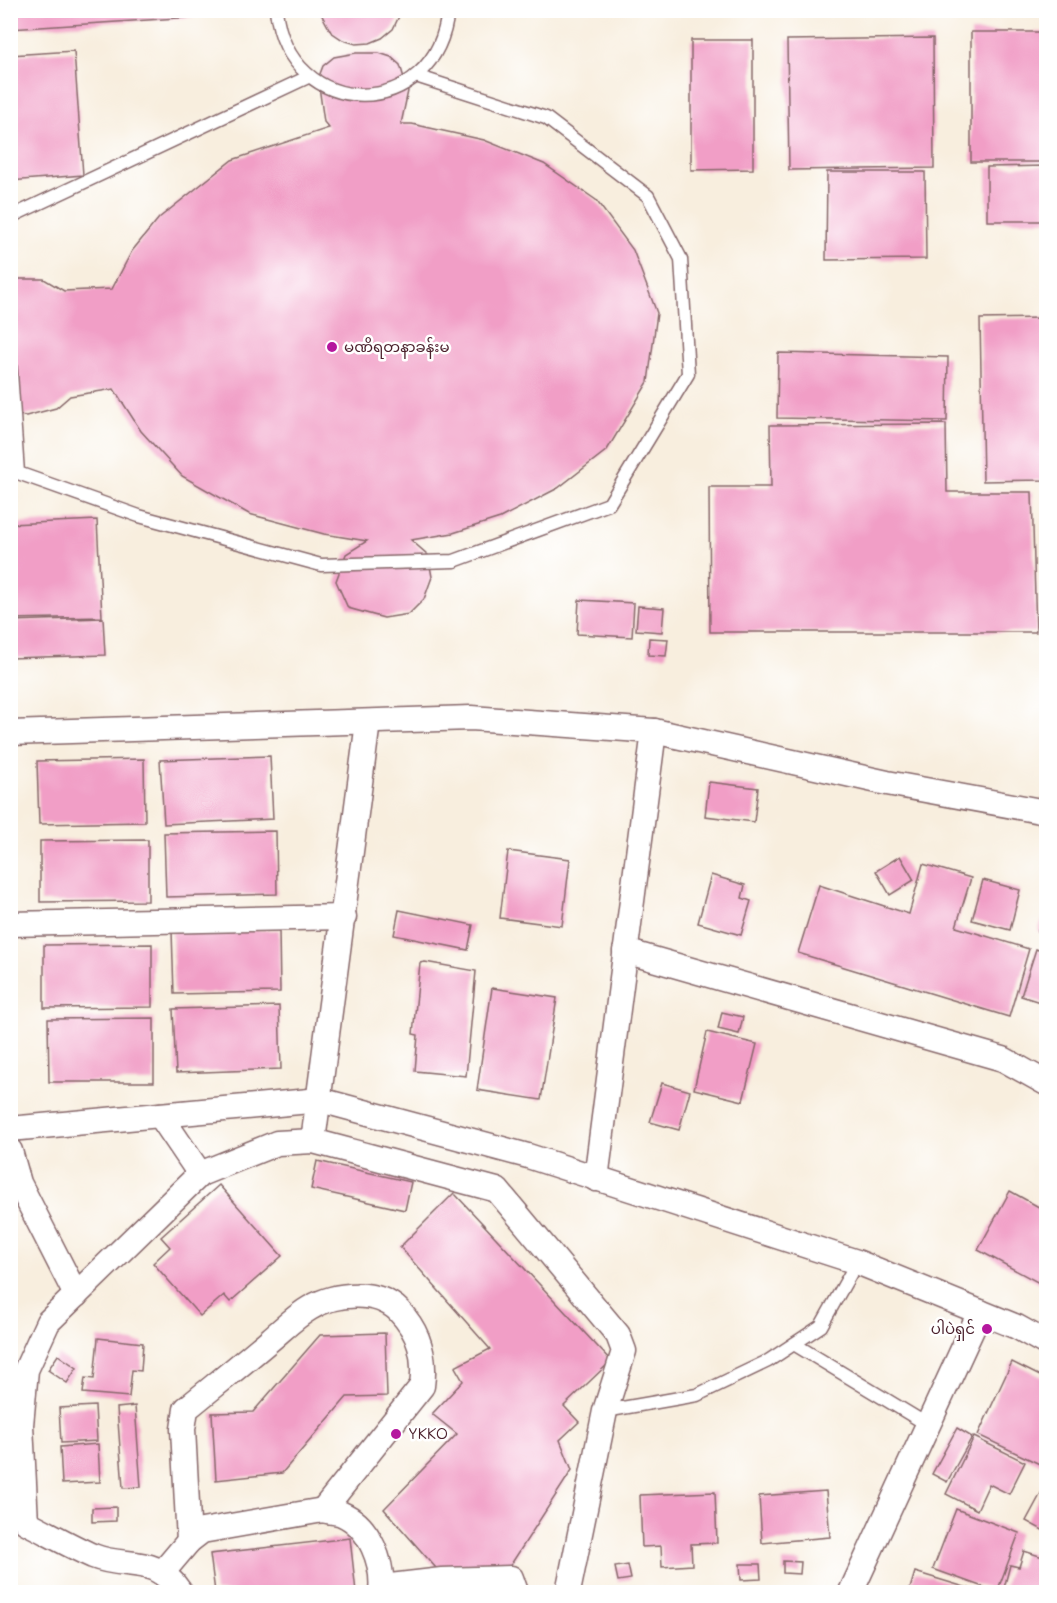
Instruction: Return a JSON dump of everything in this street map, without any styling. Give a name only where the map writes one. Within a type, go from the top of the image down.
[{"type":"street","points":[[10,733],[471,718],[654,732],[887,783],[1047,812]]},
{"type":"street","points":[[314,1141],[368,722]]},
{"type":"street","points":[[596,1179],[654,732]]},
{"type":"street","points":[[10,924],[344,917]]},
{"type":"street","points":[[626,951],[1003,1059],[1047,1083]]},
{"type":"street","points":[[10,1129],[320,1100],[502,1149],[857,1262],[980,1312],[1047,1343]]},
{"type":"street","points":[[160,1115],[200,1174]]},
{"type":"street","points":[[180,1593],[174,1583],[151,1565],[96,1557],[18,1524],[21,1425],[26,1370],[48,1322],[200,1174],[277,1143],[314,1141],[497,1190],[618,1335],[624,1351],[604,1411],[568,1593]]},
{"type":"street","points":[[497,1190],[502,1149]]},
{"type":"street","points":[[10,1151],[19,1183],[76,1295]]},
{"type":"street","points":[[189,1540],[183,1429],[186,1409],[309,1308],[335,1297],[360,1295],[393,1306],[409,1322],[420,1343],[425,1366],[422,1386],[323,1510]]},
{"type":"street","points":[[851,1593],[980,1312]]},
{"type":"street","points":[[162,1573],[189,1540],[202,1531],[323,1510],[343,1515],[365,1531],[378,1557],[381,1590],[442,1580],[511,1578],[516,1593]]},
{"type":"lane","points":[[276,10],[284,46],[295,63],[308,76],[325,87],[362,96],[400,87],[430,63],[447,28],[448,10]]},
{"type":"lane","points":[[10,217],[308,76]]},
{"type":"lane","points":[[10,358],[14,473],[139,516],[321,565],[454,561],[609,504],[688,374],[681,259],[648,196],[546,118],[416,76]]},
{"type":"lane","points":[[604,1411],[697,1395],[768,1361],[821,1326],[857,1262]]},
{"type":"lane","points":[[794,1344],[928,1425]]},
{"type":"building","points":[[10,10],[193,10],[193,17],[10,29]]},
{"type":"building","points":[[319,10],[402,10],[393,29],[382,38],[370,43],[356,44],[343,40],[331,32]]},
{"type":"building","points":[[971,32],[1046,32],[1046,162],[971,162]]},
{"type":"building","points":[[933,38],[934,168],[789,170],[787,40]]},
{"type":"building","points":[[691,40],[753,40],[753,169],[691,170]]},
{"type":"building","points":[[74,51],[83,175],[10,181],[10,55]]},
{"type":"building","name":"မဏိရတနာခန်းမ","points":[[356,53],[379,53],[391,57],[400,65],[408,91],[401,124],[412,124],[484,140],[544,164],[596,200],[633,250],[657,313],[648,382],[607,450],[558,488],[500,518],[453,533],[411,540],[428,555],[432,577],[424,599],[409,614],[384,618],[348,608],[336,581],[346,554],[367,541],[324,534],[249,514],[182,476],[141,431],[114,389],[70,396],[56,408],[26,416],[10,414],[10,279],[44,279],[64,291],[112,289],[132,251],[159,218],[232,160],[329,128],[324,122],[318,79],[323,66],[334,57]]},
{"type":"building","points":[[1046,166],[1046,221],[987,221],[987,167]]},
{"type":"building","points":[[827,172],[925,172],[926,259],[826,260]]},
{"type":"building","points":[[1046,318],[1046,480],[983,481],[980,319]]},
{"type":"building","points":[[778,353],[948,357],[947,421],[777,418]]},
{"type":"building","points":[[946,424],[947,492],[1032,492],[1036,632],[710,632],[709,487],[771,487],[770,425]]},
{"type":"building","points":[[97,520],[102,617],[10,619],[10,524]]},
{"type":"building","points":[[579,600],[634,603],[632,637],[577,634]]},
{"type":"building","points":[[638,606],[664,608],[662,632],[636,630]]},
{"type":"building","points":[[103,618],[105,655],[10,658],[10,621]]},
{"type":"building","points":[[649,638],[668,639],[666,656],[648,655]]},
{"type":"building","points":[[270,756],[273,819],[164,824],[160,760]]},
{"type":"building","points":[[144,759],[145,822],[39,824],[37,761]]},
{"type":"building","points":[[709,782],[758,788],[754,822],[705,816]]},
{"type":"building","points":[[276,831],[277,894],[166,897],[164,833]]},
{"type":"building","points":[[148,840],[148,901],[40,902],[40,841]]},
{"type":"building","points":[[508,851],[570,859],[562,926],[500,918]]},
{"type":"building","points":[[900,856],[914,880],[890,895],[876,871]]},
{"type":"building","points":[[923,864],[971,878],[956,927],[1029,949],[1009,1017],[798,953],[819,885],[909,914]]},
{"type":"building","points":[[711,875],[745,885],[742,898],[751,901],[741,935],[698,923]]},
{"type":"building","points":[[983,880],[1020,890],[1010,930],[972,920]]},
{"type":"building","points":[[399,910],[473,925],[468,950],[394,935]]},
{"type":"building","points":[[1046,912],[1046,935],[1038,931]]},
{"type":"building","points":[[279,930],[280,992],[174,994],[172,931]]},
{"type":"building","points":[[152,944],[152,1007],[44,1008],[44,945]]},
{"type":"building","points":[[1036,949],[1046,953],[1046,1004],[1021,996]]},
{"type":"building","points":[[420,963],[476,971],[466,1076],[415,1071],[418,1035],[413,1034]]},
{"type":"building","points":[[492,988],[557,998],[541,1100],[477,1090]]},
{"type":"building","points":[[279,1006],[281,1069],[176,1073],[173,1009]]},
{"type":"building","points":[[722,1012],[743,1017],[739,1034],[718,1029]]},
{"type":"building","points":[[154,1018],[154,1082],[49,1082],[48,1019]]},
{"type":"building","points":[[707,1032],[757,1044],[743,1101],[694,1089]]},
{"type":"building","points":[[662,1083],[690,1091],[679,1130],[650,1122]]},
{"type":"building","points":[[317,1161],[411,1182],[405,1210],[311,1189]]},
{"type":"building","points":[[219,1185],[282,1256],[230,1302],[224,1295],[200,1316],[153,1263],[170,1247],[161,1237]]},
{"type":"building","points":[[1010,1191],[1046,1211],[1046,1273],[1041,1284],[978,1250]]},
{"type":"building","points":[[454,1193],[611,1361],[564,1406],[579,1422],[560,1440],[572,1470],[508,1569],[436,1568],[384,1509],[457,1434],[432,1414],[463,1381],[455,1367],[490,1349],[400,1247]]},
{"type":"building","points":[[385,1333],[387,1396],[347,1397],[282,1473],[216,1480],[212,1413],[253,1412],[320,1335]]},
{"type":"building","points":[[98,1338],[143,1343],[141,1371],[132,1370],[129,1397],[83,1393],[85,1378],[94,1379]]},
{"type":"building","points":[[58,1355],[77,1368],[67,1383],[48,1370]]},
{"type":"building","points":[[1012,1362],[1046,1379],[1046,1467],[978,1435]]},
{"type":"building","points":[[95,1406],[97,1441],[61,1443],[59,1408]]},
{"type":"building","points":[[135,1406],[141,1487],[123,1488],[117,1408]]},
{"type":"building","points":[[957,1428],[972,1437],[947,1482],[932,1474]]},
{"type":"building","points":[[974,1437],[1025,1462],[1009,1494],[989,1484],[977,1510],[946,1494]]},
{"type":"building","points":[[98,1444],[100,1482],[62,1484],[60,1447]]},
{"type":"building","points":[[1046,1484],[1046,1532],[1026,1521]]},
{"type":"building","points":[[826,1491],[830,1537],[762,1543],[759,1496]]},
{"type":"building","points":[[715,1492],[717,1543],[691,1544],[692,1565],[662,1567],[661,1546],[642,1547],[640,1495]]},
{"type":"building","points":[[116,1507],[116,1521],[92,1522],[92,1508]]},
{"type":"building","points":[[956,1509],[1019,1533],[997,1592],[933,1569]]},
{"type":"building","points":[[350,1538],[356,1592],[215,1592],[210,1554]]},
{"type":"building","points":[[1024,1551],[1046,1558],[1046,1592],[1003,1592],[1010,1565],[1019,1567]]},
{"type":"building","points":[[783,1561],[801,1562],[800,1574],[783,1573]]},
{"type":"building","points":[[740,1564],[760,1564],[761,1579],[741,1580]]},
{"type":"building","points":[[628,1565],[631,1579],[618,1581],[615,1567]]},
{"type":"building","points":[[915,1572],[981,1592],[909,1592]]},
{"type":"place","name":"မဏိရတနာခန်းမ","points":[[332,347]]},
{"type":"place","name":"ပါပဲရှင်","points":[[987,1329]]},
{"type":"place","name":"YKKO","points":[[396,1434]]}]
